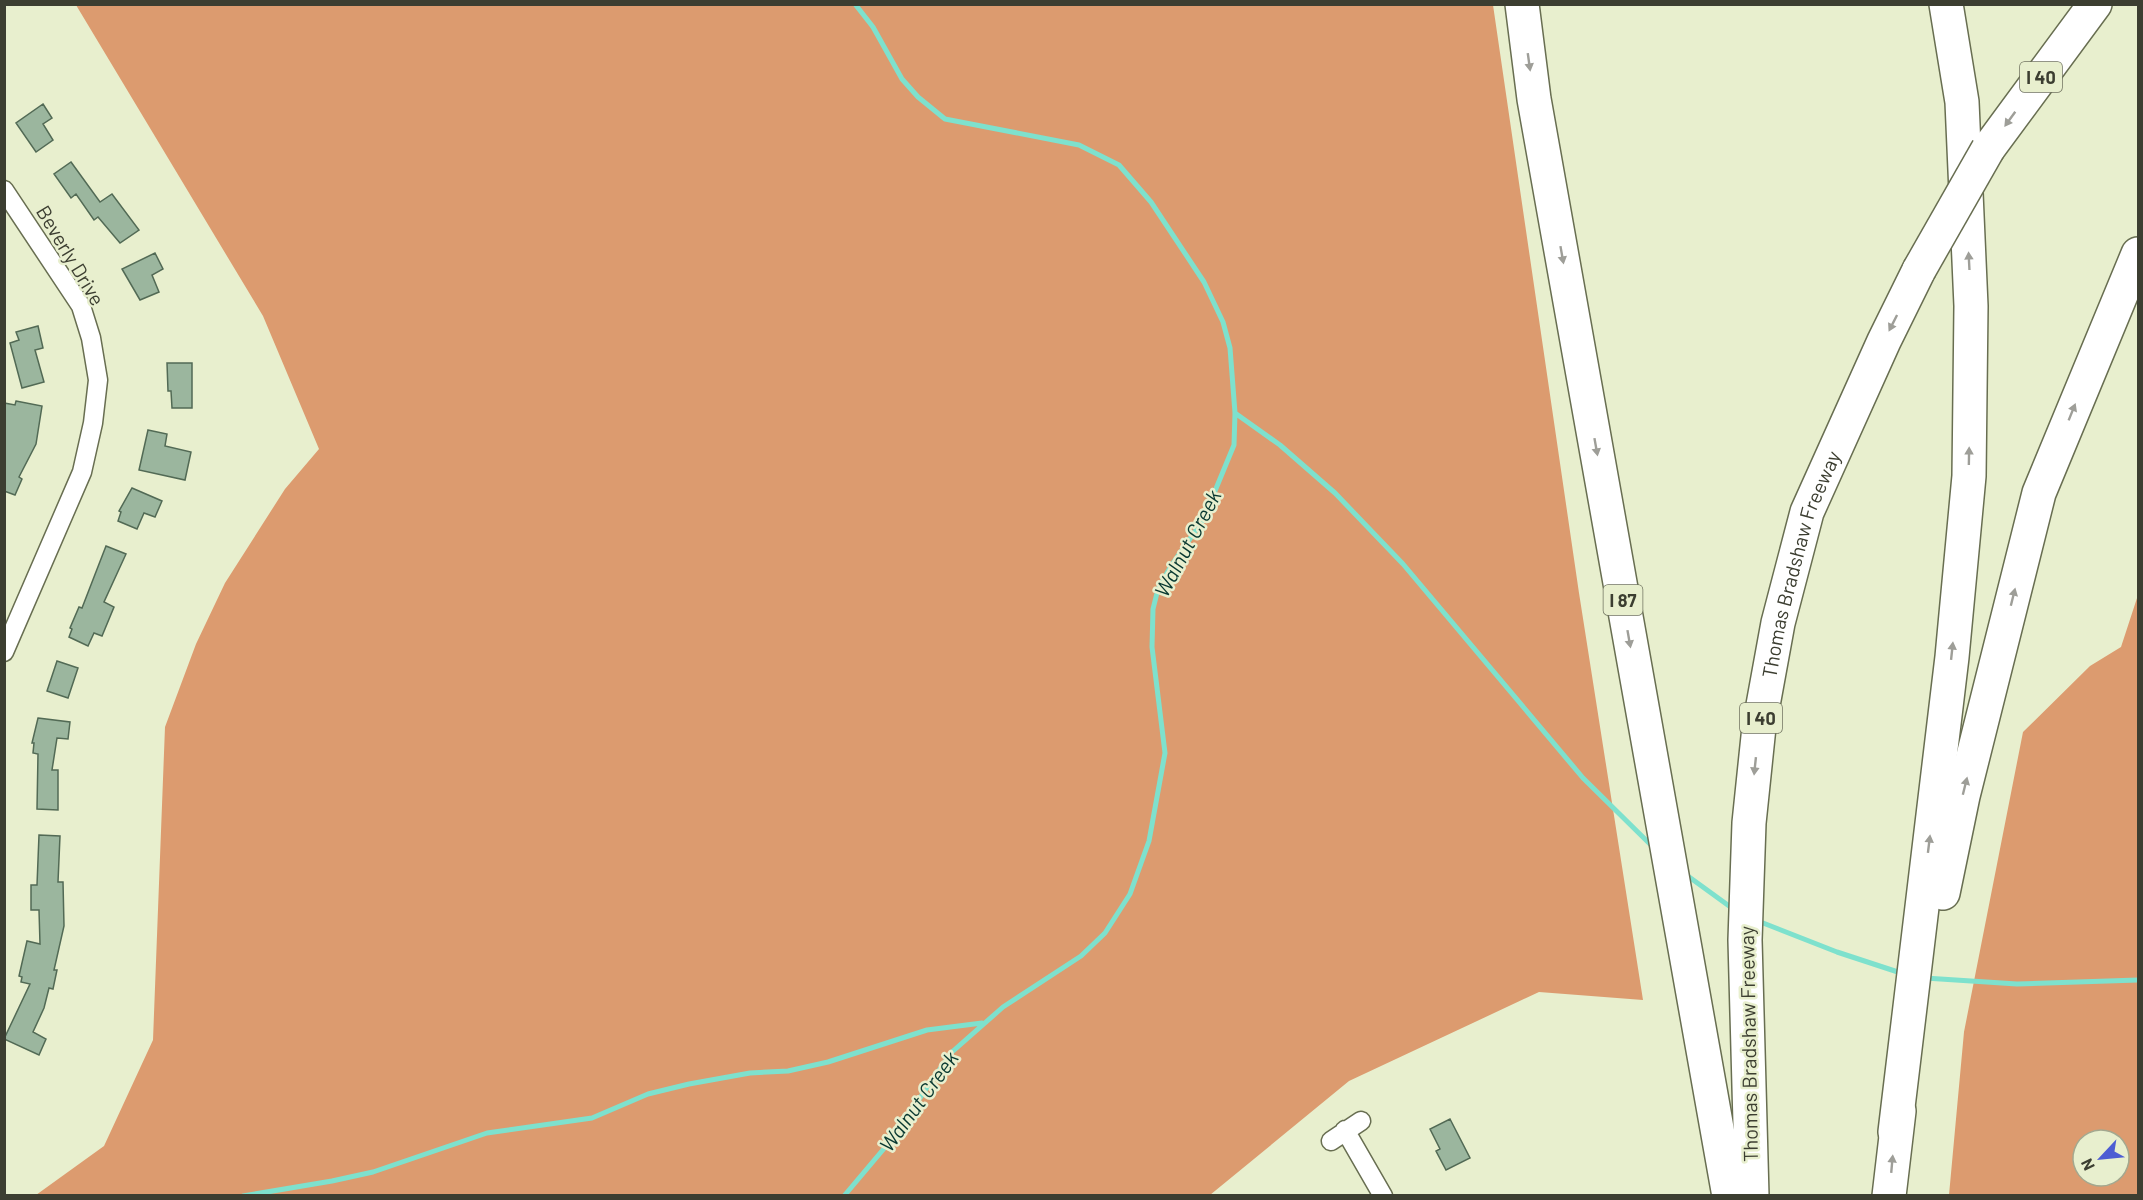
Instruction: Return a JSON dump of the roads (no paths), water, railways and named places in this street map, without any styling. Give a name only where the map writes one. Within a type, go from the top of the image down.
[{"type":"highway","name":"I 87","points":[[1522,4],[1534,99],[1729,1196]]},
{"type":"highway","points":[[1889,1196],[1952,657],[1969,476],[1971,306],[1962,102],[1946,4]]},
{"type":"highway","name":"Thomas Bradshaw Freeway","points":[[1752,1196],[1745,940],[1749,823],[1759,727],[1767,681],[1778,623],[1807,512],[1884,341],[1919,270],[1988,149],[2095,4]]},
{"type":"highway","points":[[1895,1132],[1963,796],[2039,493],[2139,255]]},
{"type":"street","name":"Beverly Drive","points":[[4,652],[82,472],[93,423],[98,380],[91,338],[81,306],[6,194]]},
{"type":"street","points":[[1346,1131],[1383,1196]]},
{"type":"waterway","name":"Walnut Creek","points":[[844,1196],[887,1145],[952,1052],[1003,1007],[1081,956],[1105,933],[1130,894],[1149,841],[1165,753],[1152,647],[1153,609],[1158,589],[1203,520],[1234,445],[1235,413],[1230,348],[1223,322],[1204,282],[1151,202],[1119,165],[1079,145],[945,119],[918,97],[902,79],[873,27],[855,4]]},
{"type":"waterway","points":[[1235,413],[1280,445],[1335,493],[1403,564],[1583,778],[1655,849]]},
{"type":"waterway","points":[[1685,874],[1736,911]]},
{"type":"waterway","points":[[1758,921],[1837,952],[1904,974]]},
{"type":"waterway","points":[[1925,978],[2017,984],[2138,980]]},
{"type":"waterway","points":[[243,1196],[373,1172],[487,1133],[592,1118],[648,1094],[689,1084],[750,1073],[788,1071],[828,1062],[927,1030],[982,1023]]}]
